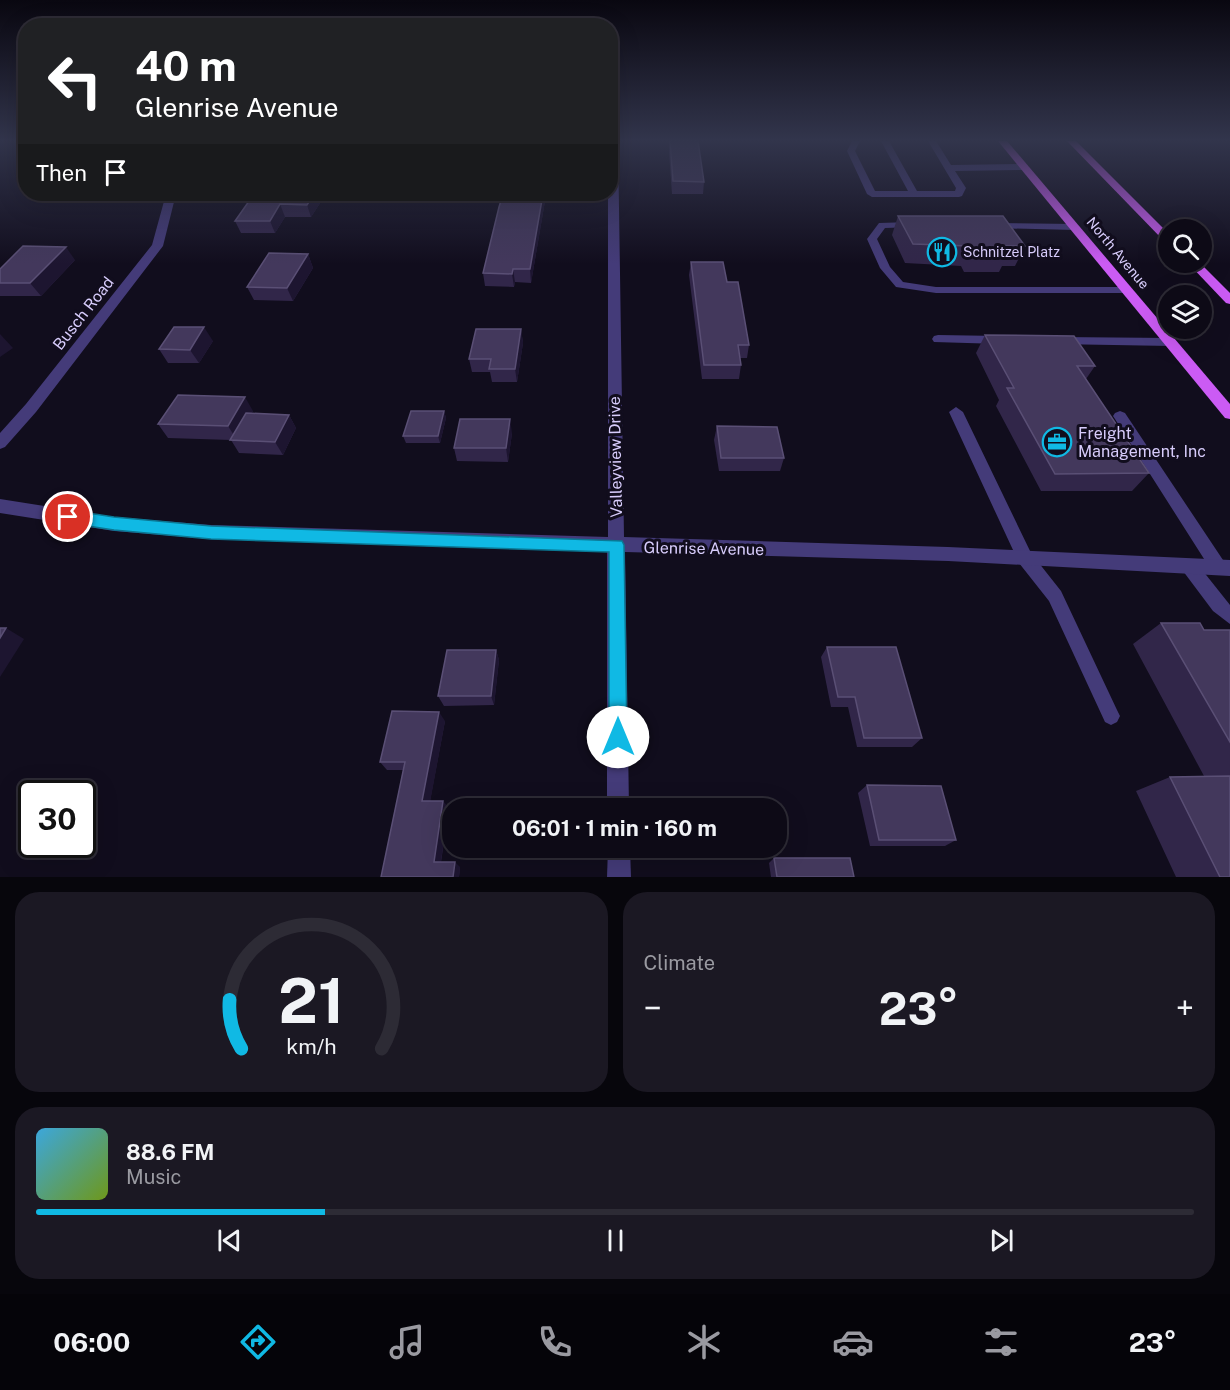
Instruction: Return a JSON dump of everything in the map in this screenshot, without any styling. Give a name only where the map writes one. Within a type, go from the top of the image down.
[{"type":"main road","name":"North Avenue","points":[[1037,182],[1230,414]]},
{"type":"main road","points":[[1112,182],[1158,229]]},
{"type":"main road","points":[[1203,273],[1230,300]]},
{"type":"street","name":"Busch Road","points":[[0,443],[31,408],[157,246],[161,237],[168,201]]},
{"type":"street","name":"Valleyview Drive","points":[[613,201],[618,798]]},
{"type":"street","name":"Glenrise Avenue","points":[[0,506],[114,524],[211,532],[1025,558],[1224,568]]},
{"type":"street","points":[[619,858],[619,877]]},
{"type":"lane","points":[[866,182],[872,194],[915,195],[959,194],[961,188],[957,182]]},
{"type":"lane","points":[[908,182],[915,195]]},
{"type":"lane","points":[[927,226],[882,225],[872,239],[885,268],[900,285],[936,290],[1127,290]]},
{"type":"lane","points":[[984,226],[1075,227]]},
{"type":"lane","points":[[938,339],[1008,340]]},
{"type":"lane","points":[[1042,340],[1170,342]]},
{"type":"lane","points":[[957,412],[1025,558],[1055,596],[1111,716]]},
{"type":"lane","points":[[1120,416],[1224,568]]},
{"type":"lane","points":[[1189,566],[1219,606],[1230,616]]},
{"type":"building","points":[[249,201],[310,201],[307,205],[280,204],[270,221],[235,221]]},
{"type":"building","points":[[501,201],[542,201],[530,269],[513,269],[512,274],[483,273]]},
{"type":"building","points":[[898,216],[1003,216],[1025,246],[1005,246],[1009,252],[973,252],[970,246],[913,244]]},
{"type":"building","points":[[23,246],[66,247],[30,283],[0,283],[0,269]]},
{"type":"building","points":[[269,253],[308,254],[287,288],[247,287]]},
{"type":"building","points":[[691,262],[723,262],[727,282],[738,282],[749,345],[738,345],[741,365],[704,365]]},
{"type":"building","points":[[174,327],[204,327],[190,350],[159,349]]},
{"type":"building","points":[[476,329],[521,329],[515,369],[489,369],[491,359],[469,359]]},
{"type":"building","points":[[985,335],[1074,336],[1095,366],[1077,366],[1149,473],[1055,474],[1007,388],[1014,388]]},
{"type":"building","points":[[178,395],[245,397],[228,426],[158,424]]},
{"type":"building","points":[[411,411],[444,411],[438,436],[403,436]]},
{"type":"building","points":[[246,413],[289,415],[275,442],[230,440]]},
{"type":"building","points":[[460,419],[510,419],[506,448],[454,448]]},
{"type":"building","points":[[717,426],[777,427],[784,458],[721,458]]},
{"type":"building","points":[[1161,623],[1200,623],[1204,630],[1230,630],[1230,742]]},
{"type":"building","points":[[0,628],[6,628],[0,638]]},
{"type":"building","points":[[827,647],[896,647],[922,738],[864,738],[855,697],[838,697]]},
{"type":"building","points":[[447,650],[496,650],[491,696],[438,696]]},
{"type":"building","points":[[392,711],[439,712],[422,801],[442,801],[434,862],[455,862],[453,877],[381,877],[405,762],[380,762]]},
{"type":"building","points":[[1230,776],[1230,877],[1220,877],[1170,777]]},
{"type":"building","points":[[867,785],[941,786],[956,840],[879,840]]},
{"type":"building","points":[[774,858],[850,858],[854,877],[777,877]]},
{"type":"place","name":"Schnitzel Platz","points":[[942,252]]},
{"type":"place","name":"Freight Management, Inc","points":[[1057,442]]},
{"type":"route","points":[[68,517],[114,524],[211,532],[616,545],[618,737]]}]
